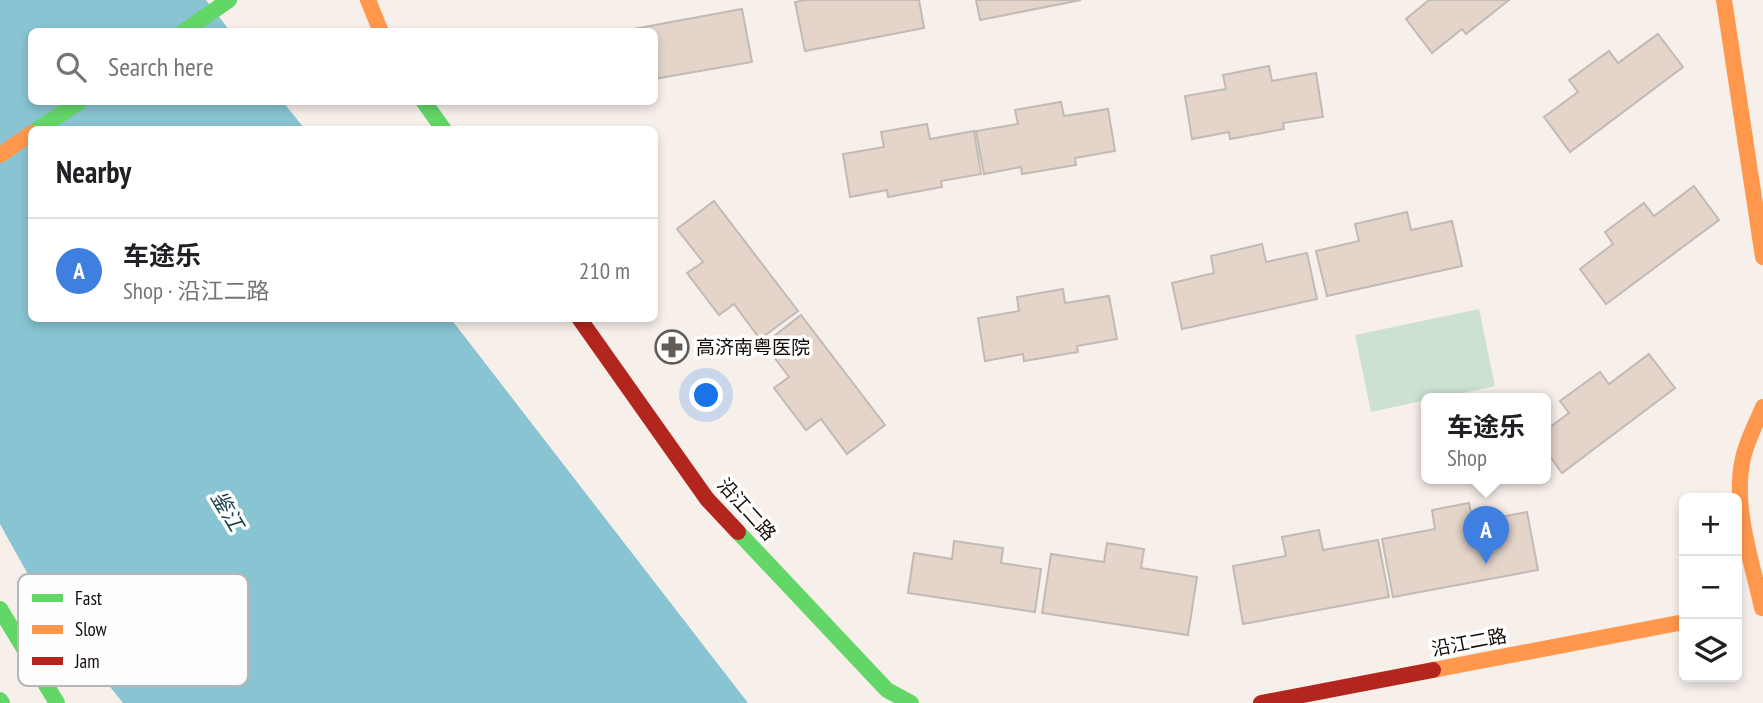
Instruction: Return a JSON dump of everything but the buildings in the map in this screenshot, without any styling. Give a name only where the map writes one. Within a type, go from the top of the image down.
[{"type":"street","points":[[189,28],[229,0]]},
{"type":"street","points":[[368,0],[379,28]]},
{"type":"street","points":[[1724,0],[1763,257]]},
{"type":"street","points":[[43,126],[74,105]]},
{"type":"street","points":[[426,105],[441,126]]},
{"type":"street","points":[[0,155],[28,136]]},
{"type":"street","name":"沿江二路","points":[[582,322],[707,499],[887,690],[911,703]]},
{"type":"street","points":[[1758,608],[1741,496],[1746,446],[1763,407]]},
{"type":"street","points":[[0,609],[18,639]]},
{"type":"street","name":"沿江二路","points":[[1261,703],[1679,623]]},
{"type":"street","points":[[47,686],[57,703]]},
{"type":"green space","points":[[1479,309],[1495,386],[1463,393],[1421,393],[1421,401],[1371,412],[1355,335]]},
{"type":"water","name":"鉴江","points":[[0,0],[206,0],[228,28],[28,28],[28,105],[285,105],[303,126],[28,126],[28,322],[453,322],[748,703],[123,703],[109,686],[248,686],[248,574],[28,574],[0,524]]},
{"type":"traffic: fast","points":[[189,28],[229,0]]},
{"type":"traffic: fast","points":[[43,126],[74,105]]},
{"type":"traffic: fast","points":[[426,105],[441,126]]},
{"type":"traffic: fast","points":[[738,532],[887,690],[911,703]]},
{"type":"traffic: fast","points":[[0,609],[18,639]]},
{"type":"traffic: fast","points":[[47,686],[57,703]]},
{"type":"traffic: slow","points":[[368,0],[379,28]]},
{"type":"traffic: slow","points":[[1724,0],[1763,257]]},
{"type":"traffic: slow","points":[[0,155],[28,136]]},
{"type":"traffic: slow","points":[[1762,608],[1745,533],[1740,476],[1749,438],[1763,407]]},
{"type":"traffic: slow","points":[[1433,670],[1679,623]]},
{"type":"traffic: jam","points":[[582,322],[707,499],[738,532]]},
{"type":"traffic: jam","points":[[1261,703],[1433,670]]},
{"type":"place","name":"高济南粤医院","points":[[672,347]]},
{"type":"place","name":"车途乐","points":[[1486,564]]}]
